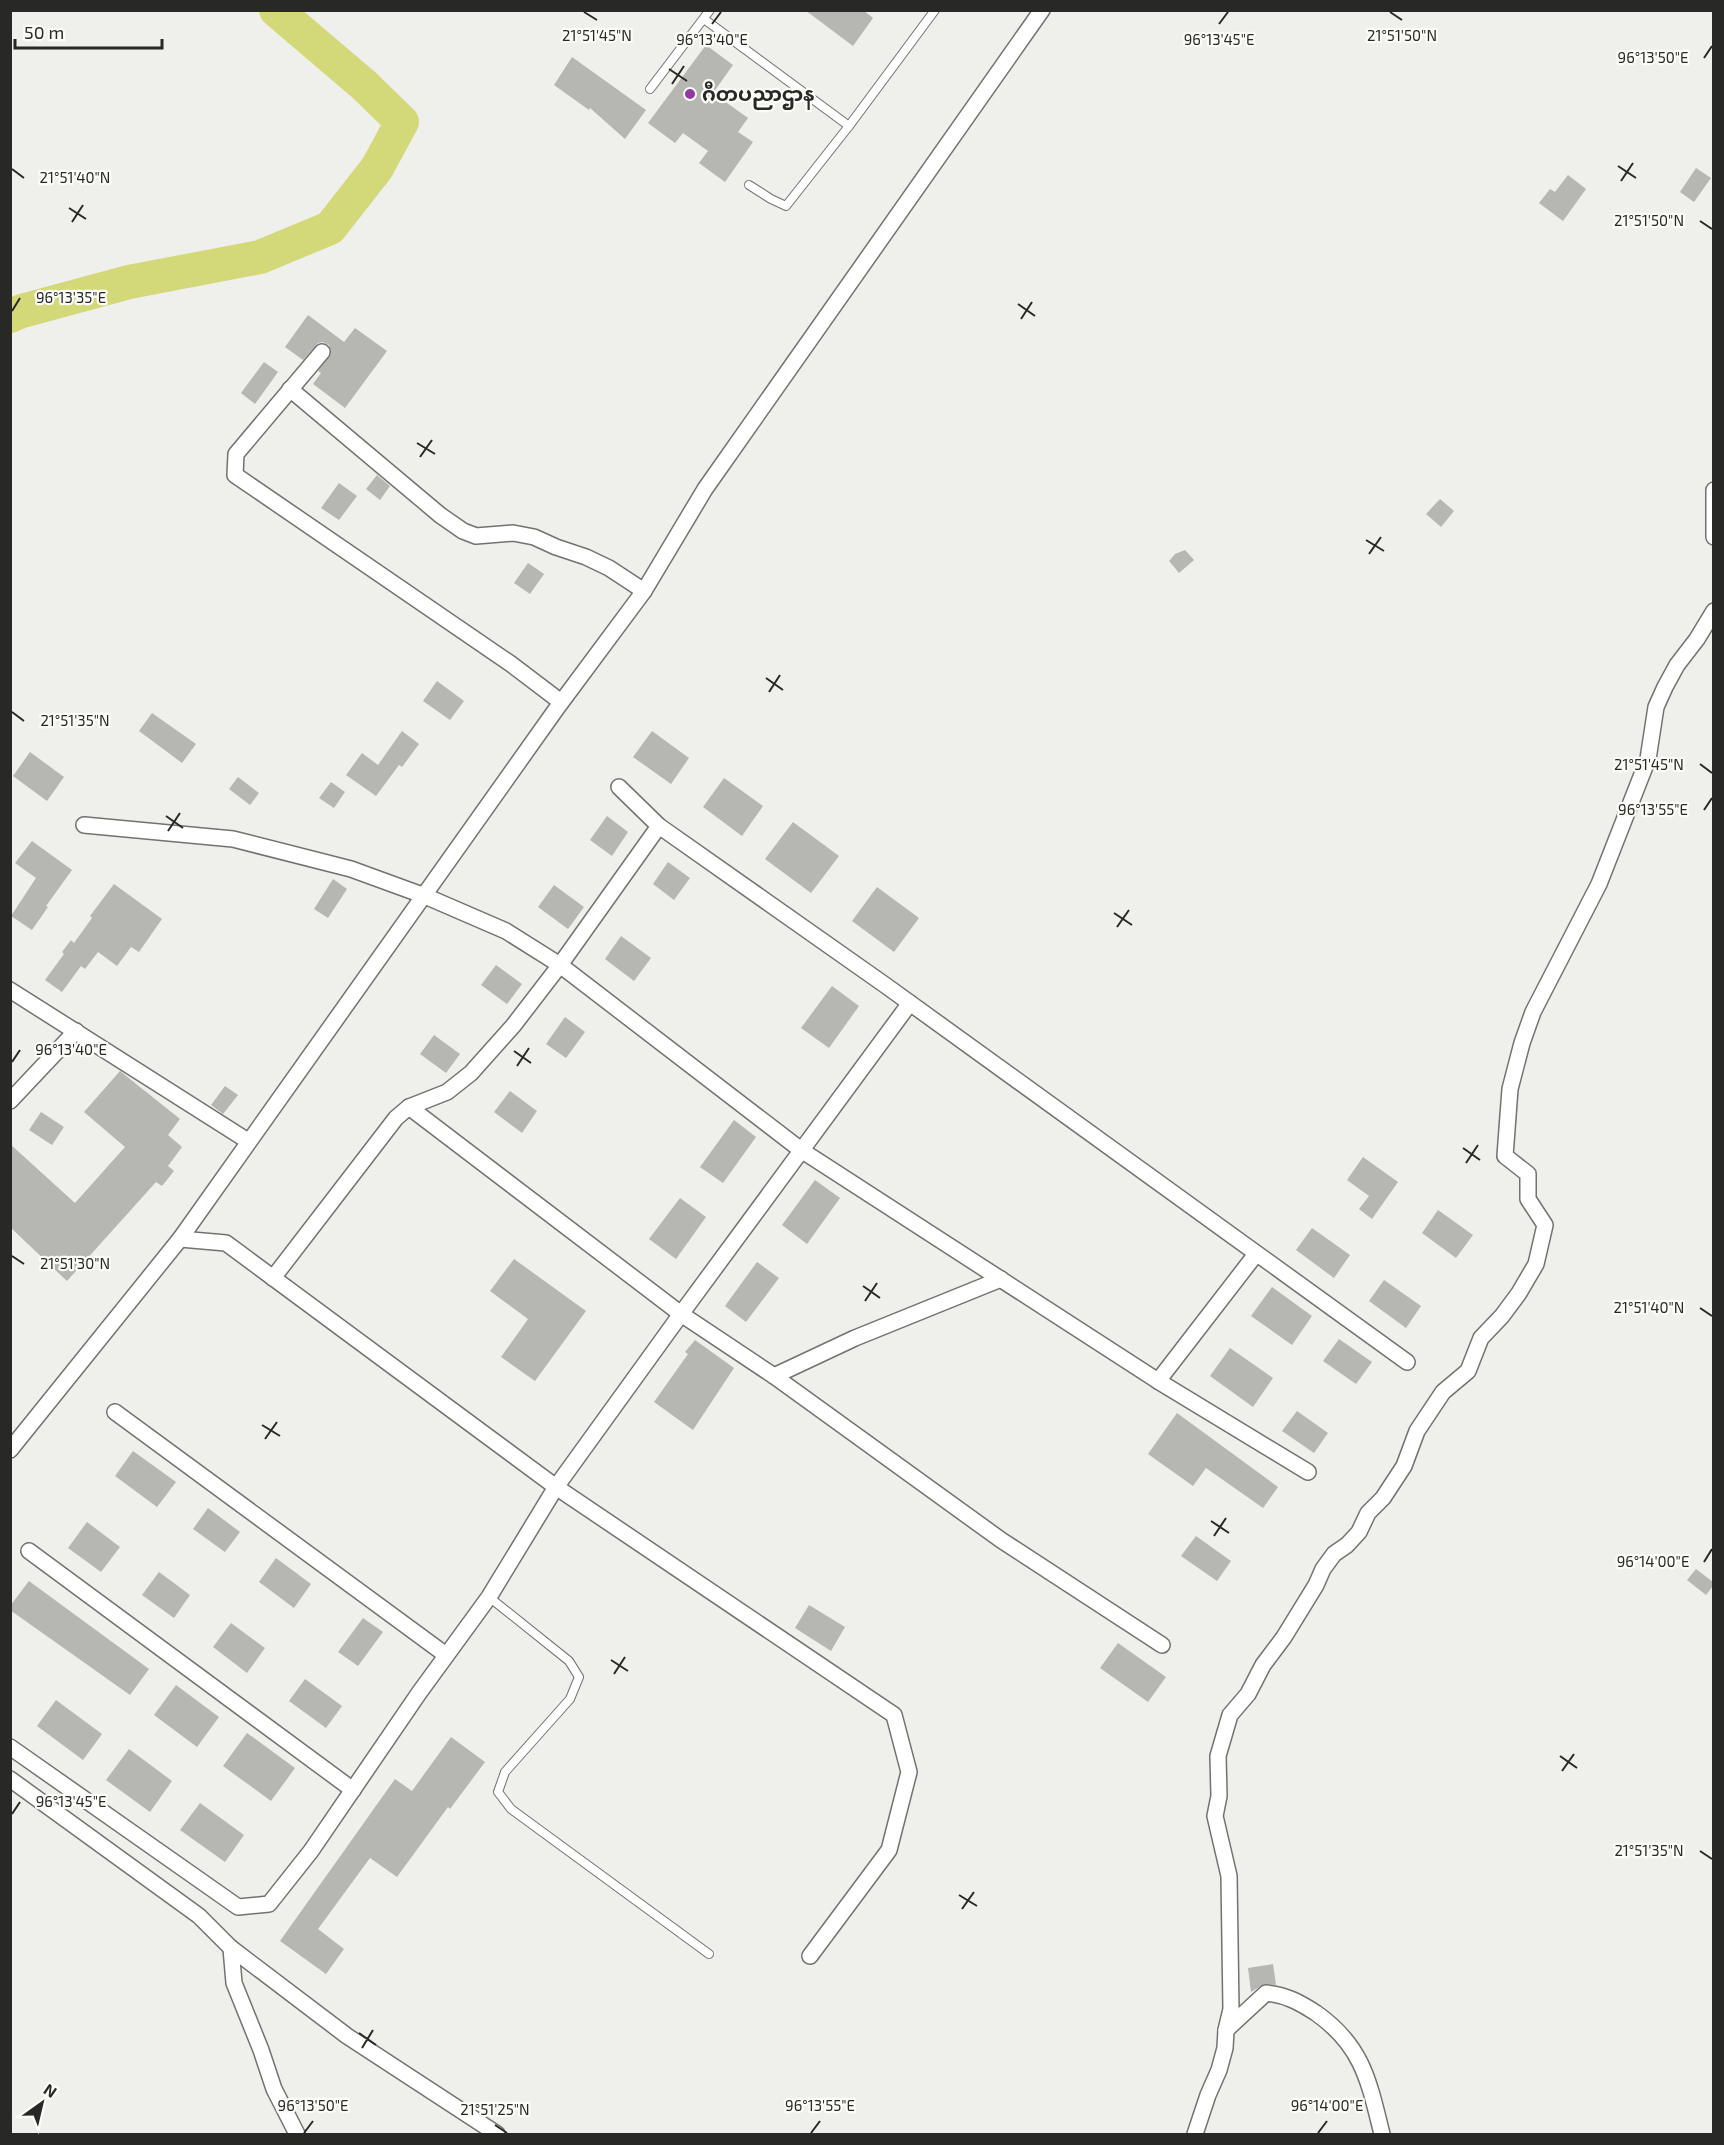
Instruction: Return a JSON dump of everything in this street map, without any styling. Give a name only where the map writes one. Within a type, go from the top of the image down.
[{"type":"street","points":[[10,1450],[180,1239],[561,702],[644,591],[705,489],[1042,10]]},
{"type":"street","points":[[322,352],[236,454],[235,475],[511,664],[561,702]]},
{"type":"street","points":[[290,389],[440,515],[464,531],[476,536],[513,533],[534,537],[556,547],[586,556],[644,591]]},
{"type":"street","points":[[1713,490],[1713,537]]},
{"type":"street","points":[[1195,2134],[1219,2070],[1232,2009],[1228,1876],[1215,1816],[1219,1796],[1218,1756],[1230,1715],[1248,1694],[1263,1665],[1284,1637],[1316,1585],[1323,1569],[1334,1554],[1347,1545],[1359,1532],[1368,1513],[1383,1498],[1404,1466],[1417,1431],[1443,1392],[1468,1371],[1481,1338],[1502,1316],[1536,1264],[1545,1225],[1528,1199],[1528,1174],[1505,1156],[1510,1089],[1522,1043],[1533,1012],[1599,884],[1648,759],[1656,707],[1677,665],[1697,639],[1713,611]]},
{"type":"street","points":[[619,787],[659,826],[910,1003],[1407,1362]]},
{"type":"street","points":[[84,825],[232,839],[351,869],[425,896],[506,931],[560,965],[801,1150],[1158,1381],[1308,1472]]},
{"type":"street","points":[[273,1278],[396,1118],[410,1107],[447,1092],[471,1073],[513,1026],[560,965],[659,826]]},
{"type":"street","points":[[10,990],[248,1141]]},
{"type":"street","points":[[10,1747],[238,1907],[269,1904],[311,1851],[446,1655],[489,1597],[556,1487],[910,1003]]},
{"type":"street","points":[[10,1101],[76,1031]]},
{"type":"street","points":[[410,1107],[681,1314],[774,1376],[1002,1540],[1162,1645]]},
{"type":"street","points":[[180,1239],[226,1243],[556,1487],[894,1715],[909,1772],[889,1850],[810,1956]]},
{"type":"street","points":[[1158,1381],[1256,1254]]},
{"type":"street","points":[[774,1376],[855,1338],[1001,1279]]},
{"type":"street","points":[[115,1412],[446,1655]]},
{"type":"street","points":[[29,1551],[353,1790]]},
{"type":"street","points":[[10,1779],[199,1916],[231,1948],[347,2036],[496,2134]]},
{"type":"street","points":[[231,1948],[234,1983],[274,2089],[297,2134]]},
{"type":"street","points":[[1226,2030],[1266,1994],[1281,1994],[1300,2002],[1332,2024],[1356,2052],[1368,2082],[1382,2134]]},
{"type":"lane","points":[[650,89],[710,10]]},
{"type":"lane","points":[[749,185],[786,206],[935,10]]},
{"type":"lane","points":[[704,19],[849,126]]},
{"type":"lane","points":[[489,1597],[568,1661],[579,1677],[570,1699],[505,1772],[498,1792],[512,1809],[709,1954]]},
{"type":"building","points":[[805,10],[863,10],[873,18],[853,46]]},
{"type":"building","points":[[706,45],[733,65],[713,93],[748,118],[738,132],[753,142],[725,182],[699,163],[708,151],[683,133],[675,143],[648,123]]},
{"type":"building","points":[[572,57],[646,110],[625,139],[590,108],[589,110],[554,85]]},
{"type":"building","points":[[1696,168],[1711,178],[1694,202],[1680,192]]},
{"type":"building","points":[[1568,175],[1586,189],[1563,221],[1539,203],[1550,189],[1555,192]]},
{"type":"building","points":[[308,315],[344,342],[355,328],[387,351],[345,408],[313,384],[321,373],[318,371],[331,354],[329,345],[323,342],[318,343],[303,360],[285,347]]},
{"type":"building","points":[[264,362],[278,372],[255,404],[241,393]]},
{"type":"building","points":[[377,475],[390,486],[380,500],[366,489]]},
{"type":"building","points":[[339,483],[357,496],[339,520],[321,508]]},
{"type":"building","points":[[1440,499],[1454,511],[1441,527],[1426,514]]},
{"type":"building","points":[[1185,550],[1194,560],[1179,573],[1169,561],[1175,554]]},
{"type":"building","points":[[528,563],[544,574],[530,594],[514,583]]},
{"type":"building","points":[[437,681],[464,701],[450,720],[423,701]]},
{"type":"building","points":[[152,713],[196,744],[182,763],[139,731]]},
{"type":"building","points":[[402,731],[419,744],[402,767],[399,765],[376,796],[346,775],[362,753],[378,765]]},
{"type":"building","points":[[652,731],[689,758],[671,784],[633,757]]},
{"type":"building","points":[[30,752],[64,777],[47,801],[13,776]]},
{"type":"building","points":[[238,777],[259,793],[250,805],[229,789]]},
{"type":"building","points":[[724,778],[763,806],[742,836],[703,807]]},
{"type":"building","points":[[331,782],[345,792],[334,808],[319,798]]},
{"type":"building","points":[[607,816],[628,832],[612,856],[590,840]]},
{"type":"building","points":[[793,822],[839,856],[811,893],[765,859]]},
{"type":"building","points":[[32,841],[72,870],[32,930],[11,916],[36,878],[15,863]]},
{"type":"building","points":[[668,862],[690,878],[674,900],[653,884]]},
{"type":"building","points":[[333,879],[347,889],[328,918],[314,909]]},
{"type":"building","points":[[114,884],[162,919],[139,952],[131,947],[117,966],[98,952],[85,969],[81,966],[62,992],[45,980],[64,954],[62,952],[71,940],[74,943],[92,918],[90,916]]},
{"type":"building","points":[[554,885],[584,907],[568,929],[538,907]]},
{"type":"building","points":[[877,887],[919,918],[894,952],[852,921]]},
{"type":"building","points":[[621,936],[651,958],[634,981],[605,959]]},
{"type":"building","points":[[496,965],[522,984],[507,1004],[481,985]]},
{"type":"building","points":[[832,986],[859,1006],[829,1048],[801,1028]]},
{"type":"building","points":[[565,1017],[585,1032],[566,1058],[546,1044]]},
{"type":"building","points":[[434,1035],[460,1054],[446,1073],[420,1054]]},
{"type":"building","points":[[120,1071],[180,1119],[168,1135],[182,1147],[168,1166],[174,1171],[162,1186],[156,1182],[67,1281],[10,1227],[10,1144],[75,1203],[125,1147],[84,1112]]},
{"type":"building","points":[[225,1086],[238,1095],[223,1114],[211,1105]]},
{"type":"building","points":[[510,1091],[537,1111],[522,1133],[494,1112]]},
{"type":"building","points":[[41,1112],[64,1127],[52,1145],[29,1130]]},
{"type":"building","points":[[734,1120],[756,1137],[723,1183],[700,1167]]},
{"type":"building","points":[[1363,1157],[1398,1182],[1372,1219],[1359,1209],[1369,1196],[1347,1180]]},
{"type":"building","points":[[815,1180],[840,1198],[807,1244],[782,1225]]},
{"type":"building","points":[[680,1198],[706,1217],[676,1259],[649,1239]]},
{"type":"building","points":[[1438,1210],[1473,1235],[1456,1258],[1422,1233]]},
{"type":"building","points":[[1312,1228],[1350,1255],[1334,1278],[1296,1250]]},
{"type":"building","points":[[514,1259],[586,1311],[535,1381],[501,1357],[528,1319],[490,1291]]},
{"type":"building","points":[[757,1262],[779,1278],[746,1322],[725,1306]]},
{"type":"building","points":[[1384,1280],[1421,1306],[1406,1328],[1369,1301]]},
{"type":"building","points":[[1272,1287],[1312,1316],[1292,1345],[1251,1316]]},
{"type":"building","points":[[1339,1339],[1372,1362],[1356,1384],[1323,1361]]},
{"type":"building","points":[[695,1340],[734,1368],[693,1430],[654,1402],[688,1354],[685,1352]]},
{"type":"building","points":[[1230,1348],[1273,1378],[1253,1407],[1210,1376]]},
{"type":"building","points":[[1297,1411],[1328,1433],[1314,1453],[1282,1431]]},
{"type":"building","points":[[1177,1413],[1278,1487],[1263,1508],[1206,1468],[1193,1486],[1148,1454]]},
{"type":"building","points":[[133,1451],[176,1482],[157,1507],[115,1476]]},
{"type":"building","points":[[208,1508],[240,1532],[225,1552],[193,1529]]},
{"type":"building","points":[[87,1522],[120,1547],[101,1572],[68,1548]]},
{"type":"building","points":[[1196,1536],[1231,1561],[1217,1581],[1181,1556]]},
{"type":"building","points":[[276,1558],[311,1584],[294,1608],[259,1582]]},
{"type":"building","points":[[1696,1569],[1713,1582],[1713,1586],[1706,1595],[1687,1580]]},
{"type":"building","points":[[159,1572],[190,1595],[174,1618],[142,1595]]},
{"type":"building","points":[[29,1581],[149,1669],[130,1695],[10,1610],[10,1606]]},
{"type":"building","points":[[809,1605],[845,1627],[831,1651],[795,1628]]},
{"type":"building","points":[[363,1618],[383,1632],[358,1666],[338,1652]]},
{"type":"building","points":[[231,1623],[265,1648],[247,1673],[213,1647]]},
{"type":"building","points":[[1118,1643],[1166,1677],[1148,1702],[1100,1668]]},
{"type":"building","points":[[305,1679],[342,1706],[326,1728],[289,1701]]},
{"type":"building","points":[[176,1685],[219,1717],[197,1747],[154,1715]]},
{"type":"building","points":[[56,1700],[102,1734],[83,1760],[37,1726]]},
{"type":"building","points":[[247,1733],[295,1768],[271,1801],[223,1766]]},
{"type":"building","points":[[451,1737],[485,1762],[450,1809],[448,1807],[397,1877],[370,1858],[318,1929],[344,1949],[326,1974],[280,1941],[395,1779],[412,1791]]},
{"type":"building","points":[[129,1749],[172,1781],[150,1812],[106,1780]]},
{"type":"building","points":[[200,1803],[244,1835],[225,1862],[180,1830]]},
{"type":"building","points":[[1273,1964],[1276,1985],[1264,1984],[1251,1992],[1248,1968]]},
{"type":"waterway","points":[[10,316],[129,282],[260,257],[330,228],[377,168],[402,122],[364,85],[276,10]]},
{"type":"place","name":"ဂီတပညာဌာန","points":[[690,94]]}]
